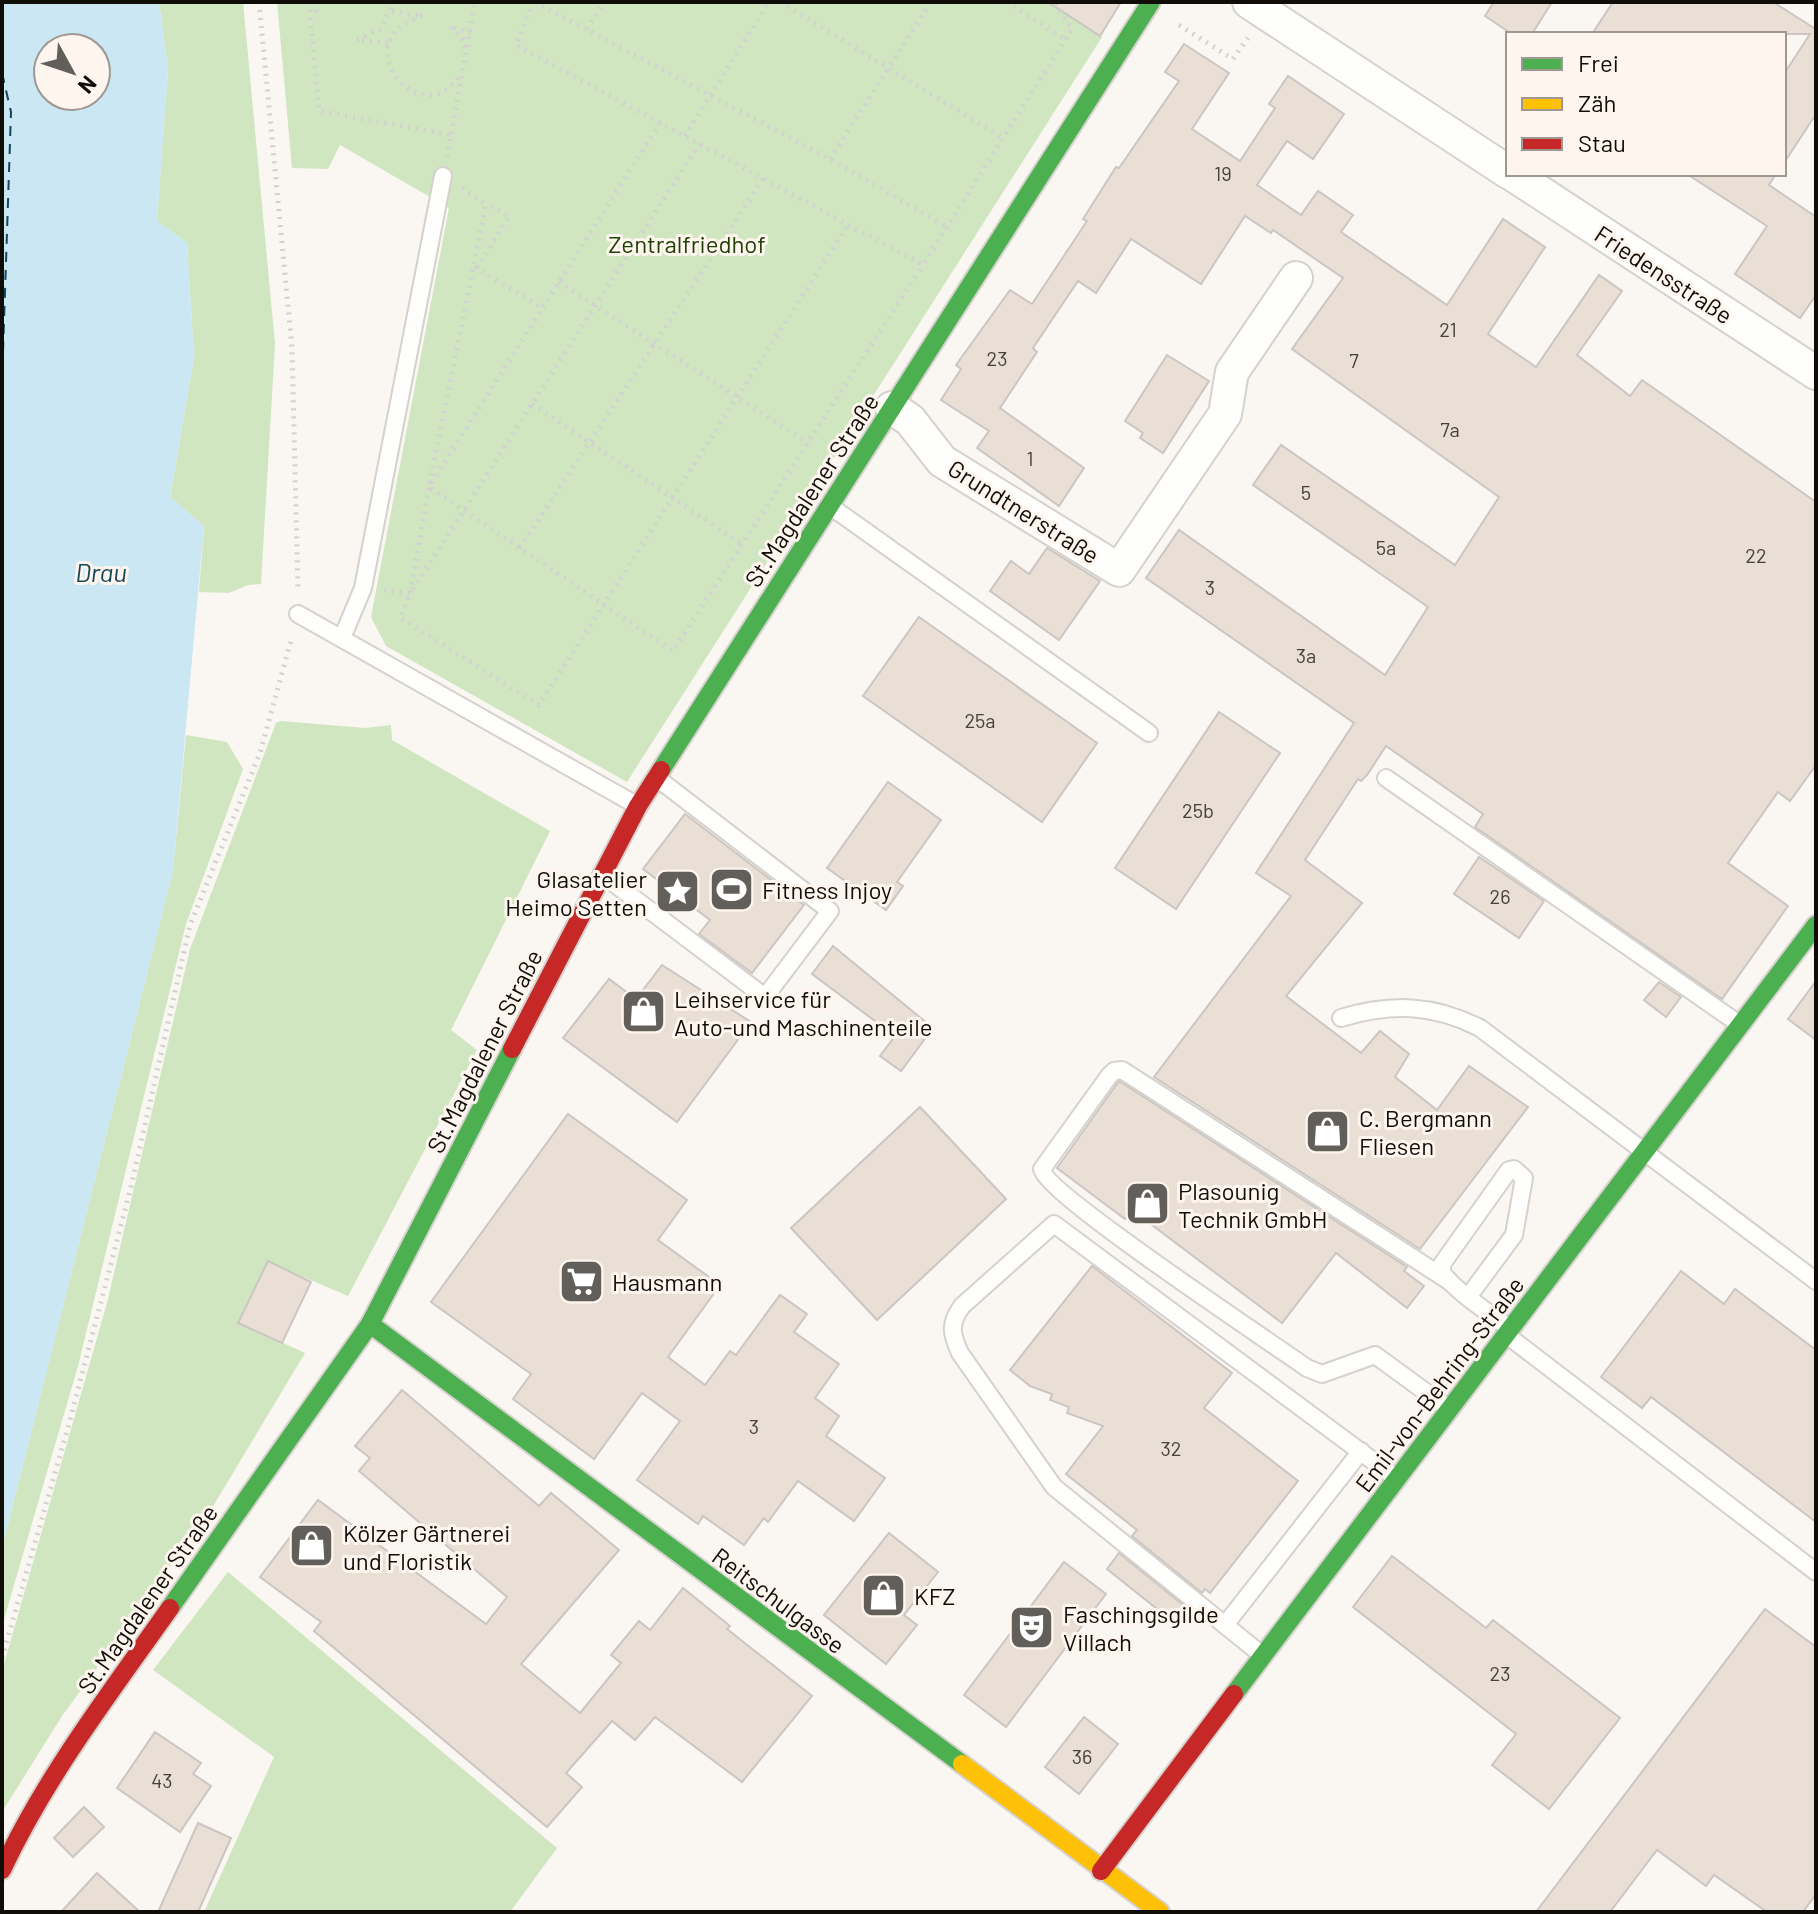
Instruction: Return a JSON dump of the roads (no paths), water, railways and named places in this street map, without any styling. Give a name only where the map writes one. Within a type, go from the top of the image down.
[{"type":"street","name":"St.Magdalener Straße","points":[[2,1870],[18,1836],[81,1734],[370,1324],[638,806],[1151,2]]},
{"type":"street","name":"Friedensstraße","points":[[1249,2],[1506,170]]},
{"type":"street","name":"Friedensstraße","points":[[1515,176],[1816,373]]},
{"type":"street","name":"Grundtnerstraße","points":[[892,408],[910,420],[942,461],[1119,570],[1225,414],[1232,372],[1296,278]]},
{"type":"street","name":"Emil-von-Behring-Straße","points":[[1101,1871],[1816,925]]},
{"type":"street","name":"Reitschulgasse","points":[[370,1324],[1160,1912]]},
{"type":"lane","points":[[342,638],[363,588],[443,176]]},
{"type":"lane","points":[[829,505],[1149,733]]},
{"type":"lane","points":[[298,614],[638,806]]},
{"type":"lane","points":[[602,875],[765,997],[830,911],[656,777]]},
{"type":"lane","points":[[1386,778],[1740,1025]]},
{"type":"lane","points":[[1341,1018],[1389,1006],[1454,1014],[1480,1028],[1816,1281]]},
{"type":"lane","points":[[1449,1281],[1412,1261],[1305,1187],[1196,1121],[1132,1073],[1122,1070],[1114,1071],[1109,1076],[1042,1169],[1049,1183],[1307,1368],[1322,1374],[1375,1355],[1450,1410]]},
{"type":"lane","points":[[1468,1297],[1514,1235],[1524,1178],[1521,1172],[1509,1170],[1446,1253],[1442,1273],[1449,1281],[1509,1332],[1816,1572]]},
{"type":"lane","points":[[1263,1656],[1054,1487],[960,1353],[951,1333],[952,1320],[962,1306],[1054,1224],[1397,1479]]},
{"type":"lane","points":[[1225,1625],[1361,1451]]},
{"type":"water","name":"Drau","points":[[2,2],[159,2],[168,69],[157,221],[187,243],[194,358],[170,497],[204,526],[173,871],[2,1548]]},
{"type":"place","name":"Fitness Injoy","points":[[731,889]]},
{"type":"place","name":"Glasatelier Heimo Setten","points":[[678,892]]},
{"type":"place","name":"Leihservice für Auto-und Maschinenteile","points":[[643,1012]]},
{"type":"place","name":"C. Bergmann Fliesen","points":[[1328,1131]]},
{"type":"place","name":"Plasounig Technik GmbH","points":[[1147,1204]]},
{"type":"place","name":"Hausmann","points":[[581,1281]]},
{"type":"place","name":"Kölzer Gärtnerei und Floristik","points":[[312,1546]]},
{"type":"place","name":"KFZ","points":[[883,1595]]},
{"type":"place","name":"Faschingsgilde Villach","points":[[1032,1627]]},
{"type":"park label","name":"Zentralfriedhof","points":[[687,243]]}]
